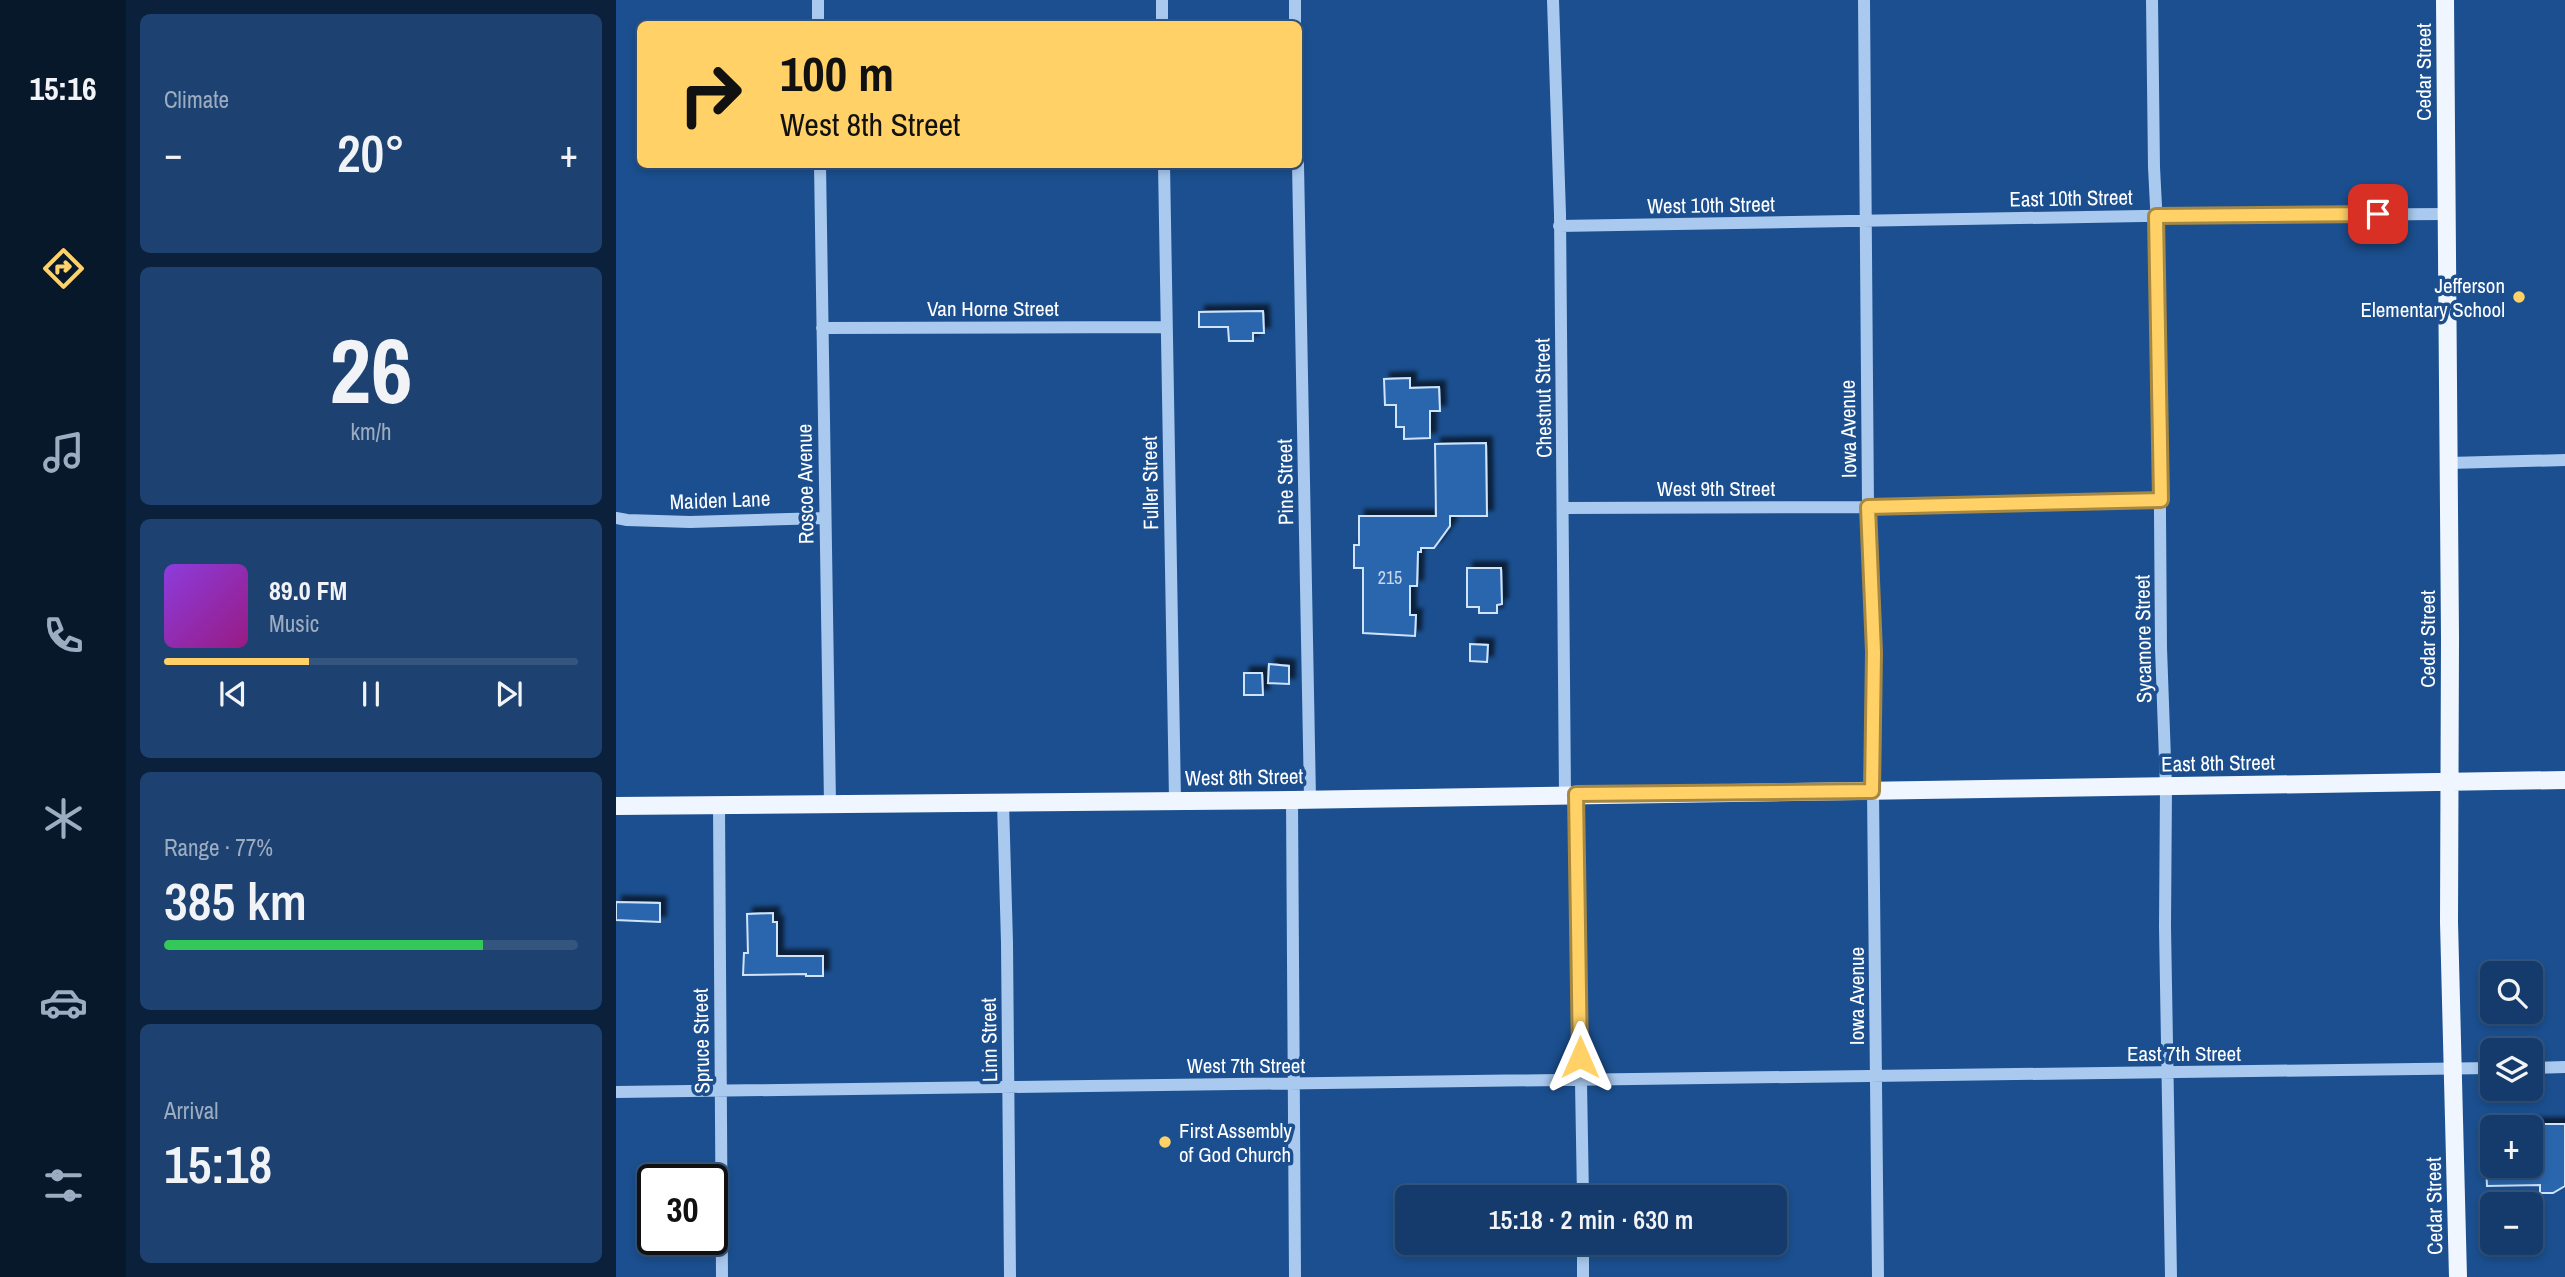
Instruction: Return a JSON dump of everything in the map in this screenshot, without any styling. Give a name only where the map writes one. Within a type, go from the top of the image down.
[{"type":"main road","name":"Cedar Street","points":[[2445,0],[2449,922],[2458,1277]]},
{"type":"main road","name":"East 8th Street","points":[[1872,791],[2565,780]]},
{"type":"main road","name":"West 8th Street","points":[[616,806],[1872,791]]},
{"type":"street","points":[[818,0],[818,21]]},
{"type":"street","points":[[1162,0],[1162,21]]},
{"type":"street","points":[[1295,0],[1295,21]]},
{"type":"street","name":"Chestnut Street","points":[[1553,0],[1583,1185]]},
{"type":"street","name":"Iowa Avenue","points":[[1864,0],[1868,507],[1874,652],[1872,791],[1878,1277]]},
{"type":"street","name":"Sycamore Street","points":[[2152,0],[2161,648],[2166,788],[2165,927],[2171,1277]]},
{"type":"street","name":"Roscoe Avenue","points":[[820,168],[830,804]]},
{"type":"street","name":"Fuller Street","points":[[1164,168],[1174,800]]},
{"type":"street","name":"Pine Street","points":[[1295,1277],[1294,1084],[1301,799],[1298,168]]},
{"type":"street","name":"East 10th Street","points":[[1864,222],[2447,214]]},
{"type":"street","name":"West 10th Street","points":[[1559,226],[1864,222]]},
{"type":"street","name":"Van Horne Street","points":[[822,328],[1165,327]]},
{"type":"street","points":[[2449,463],[2565,460]]},
{"type":"street","name":"West 9th Street","points":[[1564,508],[1868,507],[2161,500]]},
{"type":"street","name":"Maiden Lane","points":[[616,518],[690,522],[825,518]]},
{"type":"street","name":"Linn Street","points":[[1003,802],[1010,1277]]},
{"type":"street","name":"Spruce Street","points":[[719,805],[722,1277]]},
{"type":"street","points":[[2543,1068],[2565,1067]]},
{"type":"street","name":"East 7th Street","points":[[1876,1076],[2480,1069]]},
{"type":"street","name":"West 7th Street","points":[[616,1092],[1876,1076]]},
{"type":"street","points":[[1583,1255],[1583,1277]]},
{"type":"building","points":[[1263,311],[1264,333],[1253,333],[1253,341],[1229,341],[1228,327],[1199,327],[1199,312]]},
{"type":"building","points":[[1410,378],[1410,388],[1439,387],[1440,411],[1430,411],[1430,438],[1404,439],[1404,427],[1396,427],[1396,405],[1385,405],[1384,379]]},
{"type":"building","points":[[1486,443],[1487,516],[1450,516],[1450,526],[1434,548],[1421,548],[1421,552],[1418,552],[1417,586],[1410,586],[1410,615],[1416,615],[1415,636],[1363,633],[1363,568],[1354,568],[1354,545],[1359,545],[1359,516],[1436,516],[1435,444]]},
{"type":"building","points":[[1467,568],[1501,568],[1502,604],[1497,605],[1497,613],[1479,613],[1479,607],[1467,607]]},
{"type":"building","points":[[1470,644],[1488,645],[1487,662],[1470,661]]},
{"type":"building","points":[[1269,664],[1289,666],[1289,684],[1268,683]]},
{"type":"building","points":[[1244,673],[1262,673],[1263,695],[1244,695]]},
{"type":"building","points":[[616,902],[660,903],[660,922],[616,920]]},
{"type":"building","points":[[773,913],[773,922],[777,922],[777,956],[823,956],[823,976],[743,975],[744,953],[748,953],[747,914]]},
{"type":"building","points":[[2543,1124],[2565,1124],[2565,1186],[2553,1193],[2543,1193],[2540,1192],[2540,1185],[2487,1186],[2487,1178],[2543,1178]]},
{"type":"place","name":"Jefferson Elementary School","points":[[2519,297]]},
{"type":"place","name":"First Assembly of God Church","points":[[1165,1142]]},
{"type":"route","points":[[1580,1057],[1576,794],[1872,791],[1874,652],[1868,507],[2161,500],[2156,216],[2378,214]]}]
